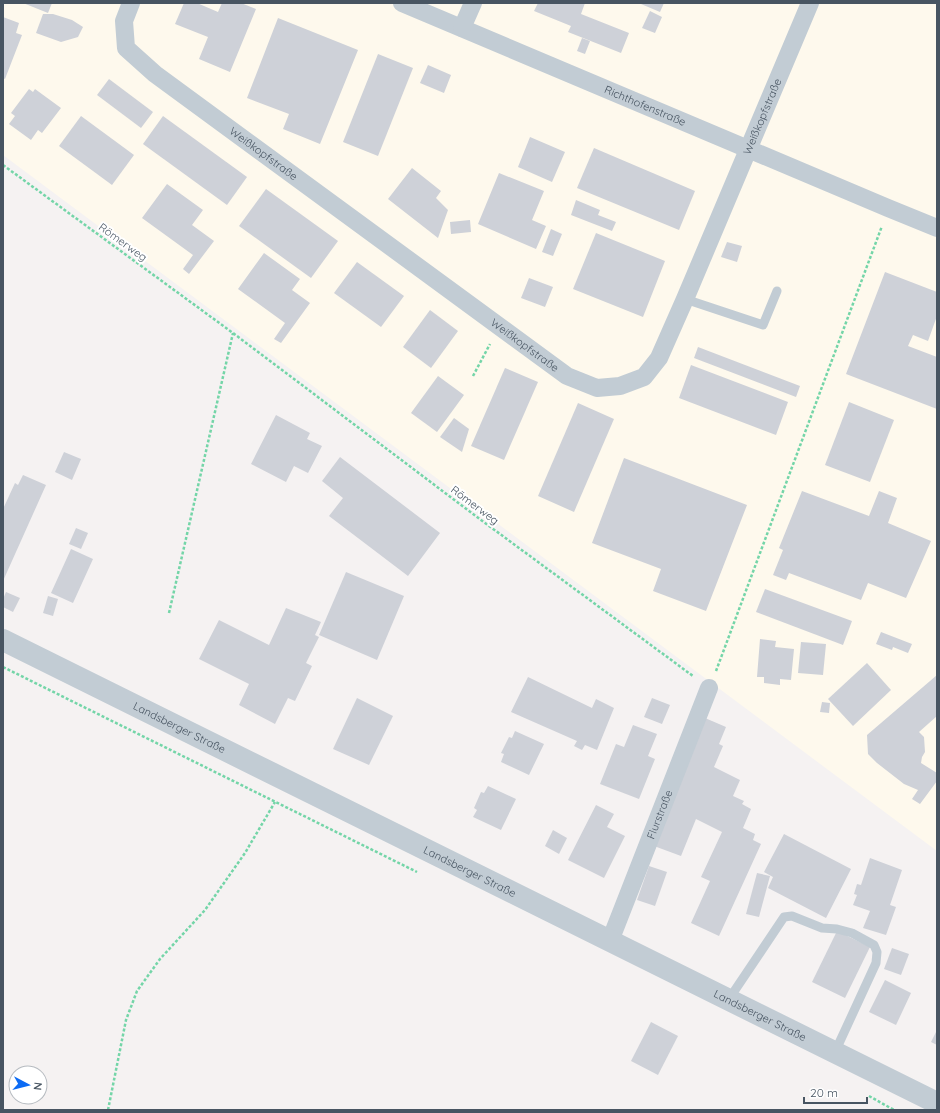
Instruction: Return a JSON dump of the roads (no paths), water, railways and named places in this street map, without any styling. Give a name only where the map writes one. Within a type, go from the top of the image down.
[{"type":"street","name":"Weißkopfstraße","points":[[131,3],[124,21],[126,48],[155,74],[567,376],[596,388],[620,386],[644,377],[659,358],[749,150],[810,3]]},
{"type":"street","name":"Richthofenstraße","points":[[402,3],[937,228]]},
{"type":"street","points":[[462,28],[473,3]]},
{"type":"street","name":"Landsberger Straße","points":[[3,640],[937,1103]]},
{"type":"street","name":"Flurstraße","points":[[610,942],[709,688]]},
{"type":"lane","points":[[685,299],[763,324],[777,291]]},
{"type":"lane","points":[[729,999],[784,916],[792,916],[822,928],[837,929],[852,933],[874,945],[877,952],[876,963],[835,1052]]}]
